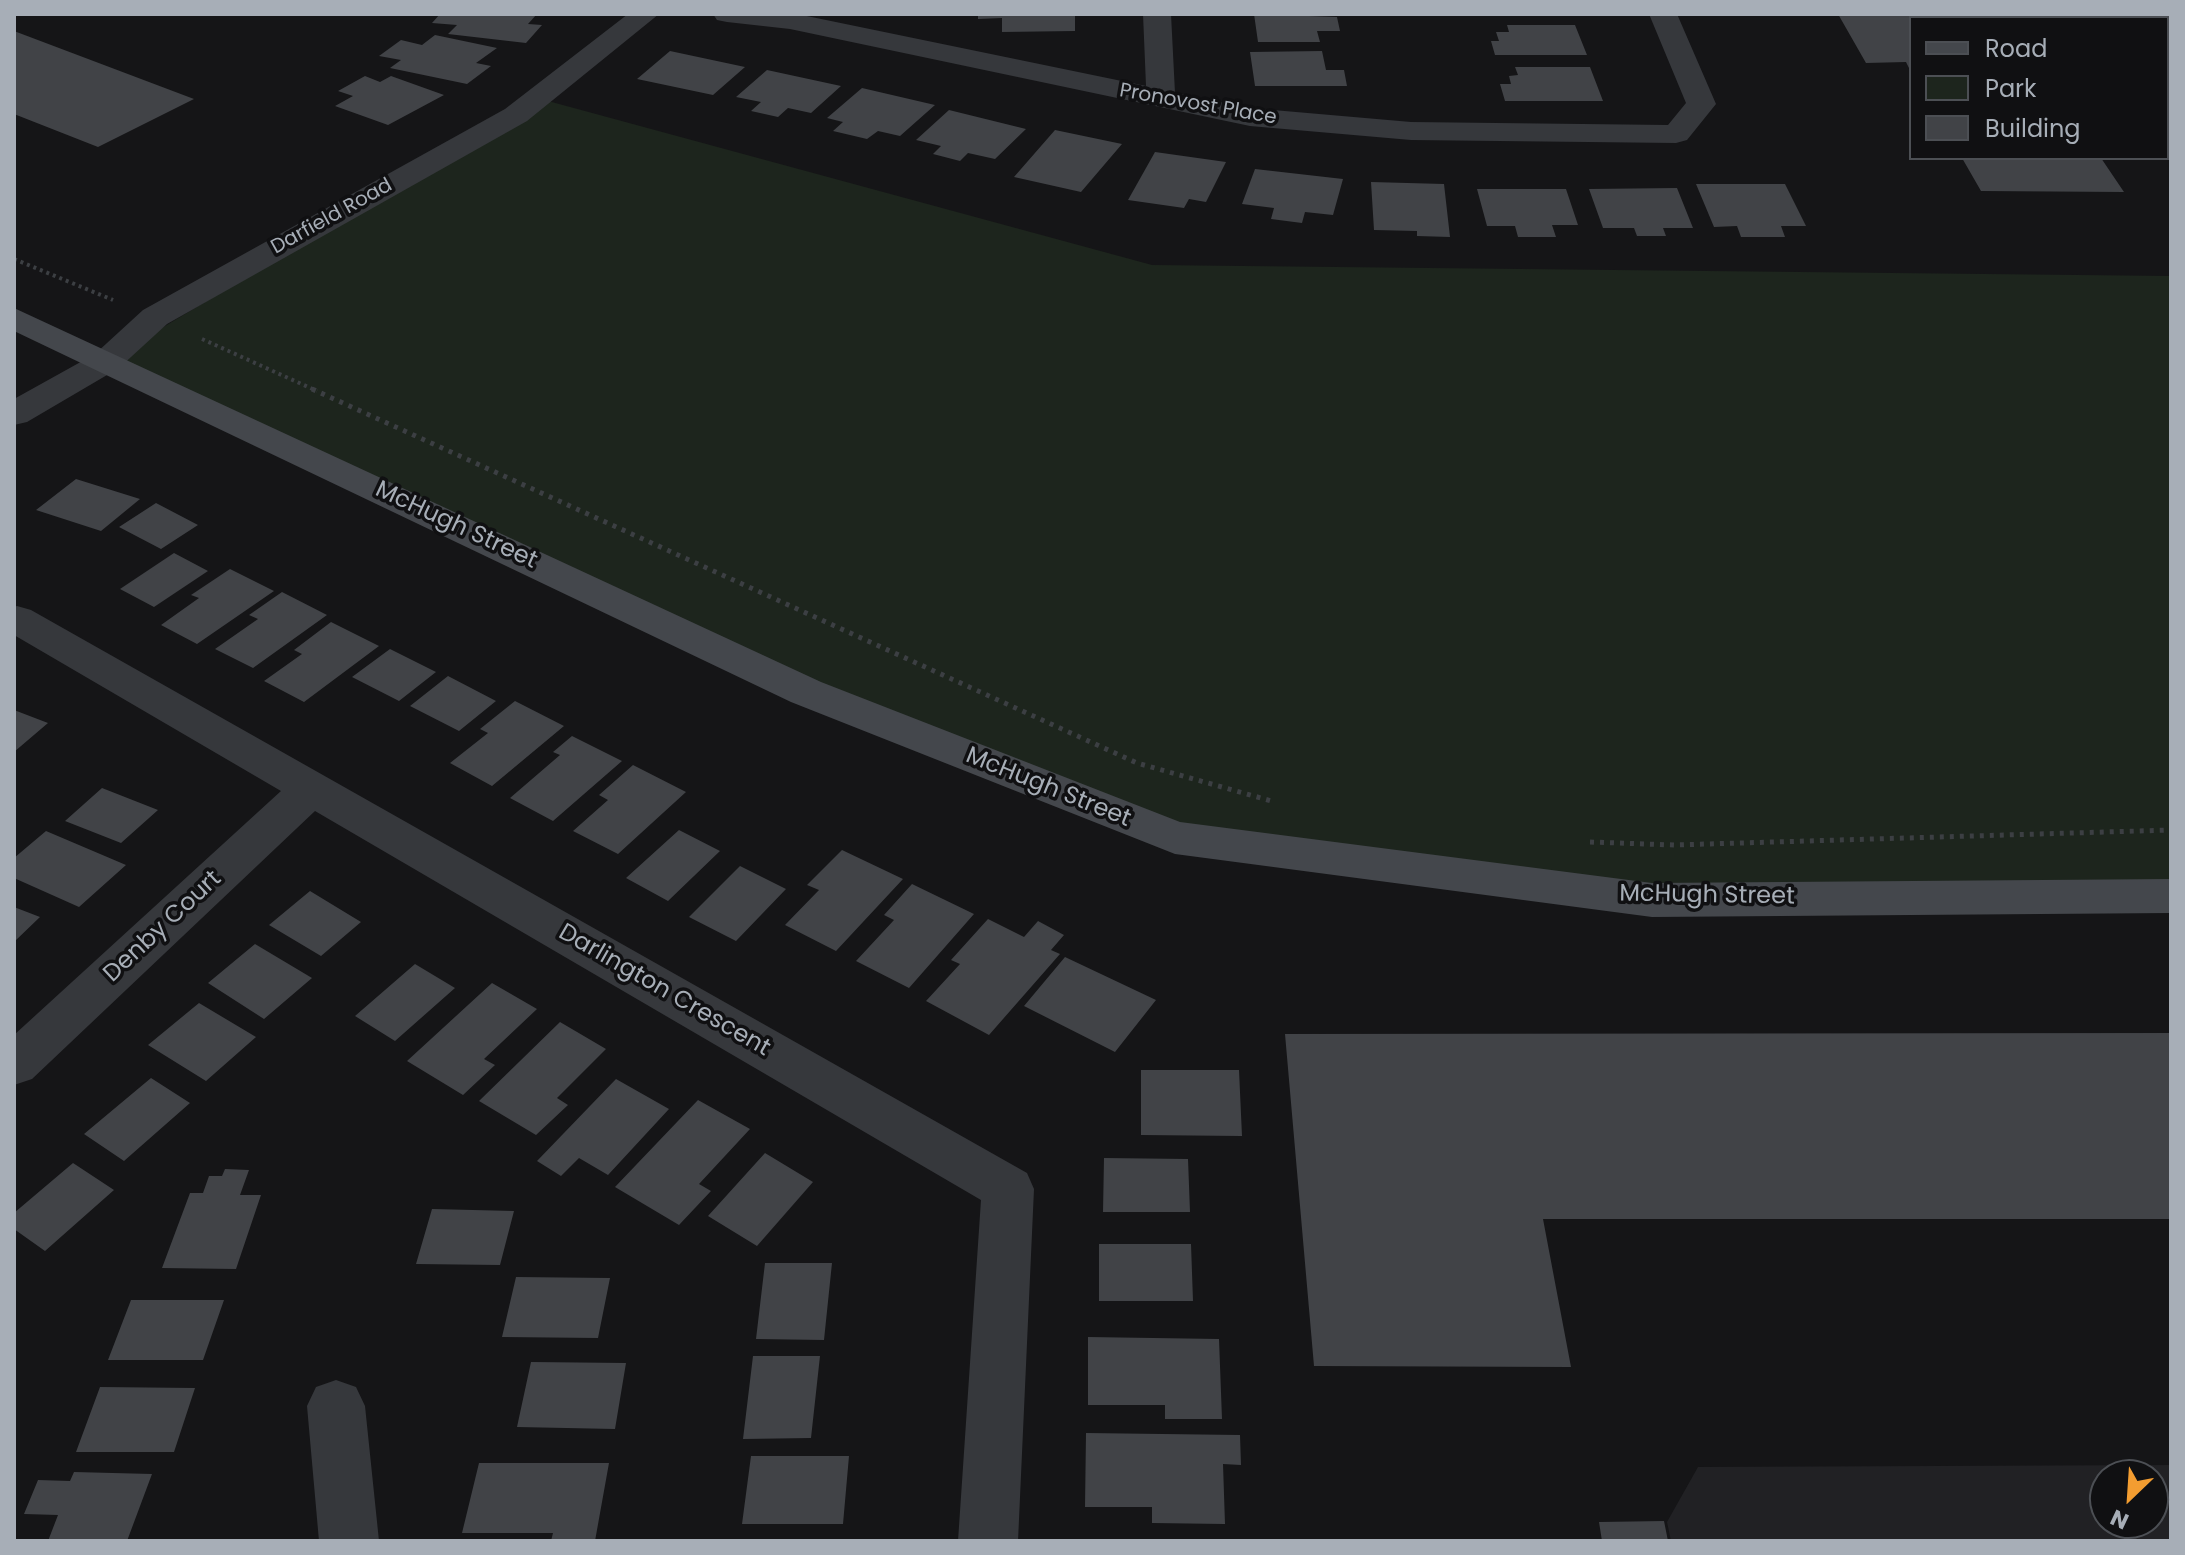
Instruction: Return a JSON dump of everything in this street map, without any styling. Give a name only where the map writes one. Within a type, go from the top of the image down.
[{"type":"main road","name":"McHugh Street","points":[[14,318],[806,692],[1175,838],[1652,900],[2171,896]]},
{"type":"street","name":"Darfield Road","points":[[14,414],[107,361],[155,317],[516,115],[645,14]]},
{"type":"street","name":"Pronovost Place","points":[[727,14],[790,21],[1250,117],[1411,131],[1676,134],[1701,104],[1663,14]]},
{"type":"street","points":[[1157,14],[1161,100]]},
{"type":"street","name":"Darlington Crescent","points":[[14,622],[17,619],[1008,1189],[988,1541]]},
{"type":"street","name":"Denby Court","points":[[14,1065],[312,788]]},
{"type":"street","points":[[336,1406],[349,1541]]},
{"type":"path","points":[[14,259],[93,294],[124,303]]},
{"type":"path","points":[[201,339],[1137,763],[1280,803]]},
{"type":"path","points":[[1580,841],[1674,845],[2171,830]]},
{"type":"shaded area","points":[[2089,1465],[2089,1539],[2169,1539],[2171,1465],[2171,1541],[1671,1541],[1667,1522],[1698,1467]]},
{"type":"green space","points":[[537,98],[1152,265],[2171,276],[2171,896],[1652,900],[1175,838],[806,692],[107,361],[516,115]]},
{"type":"building","points":[[440,14],[537,14],[528,24],[542,25],[526,43],[448,34],[457,25],[432,23]]},
{"type":"building","points":[[978,14],[1075,14],[1075,31],[1002,32],[1002,18],[978,19]]},
{"type":"building","points":[[1254,14],[1337,17],[1340,31],[1317,31],[1320,42],[1258,42]]},
{"type":"building","points":[[1838,14],[2000,16],[1909,16],[1909,68],[1906,62],[1866,63]]},
{"type":"building","points":[[1507,25],[1575,25],[1587,55],[1495,55],[1491,41],[1499,41],[1496,32],[1509,32]]},
{"type":"building","points":[[14,31],[194,99],[98,147],[14,114]]},
{"type":"building","points":[[435,35],[497,48],[476,63],[491,66],[467,84],[390,68],[401,60],[379,56],[401,40],[422,45]]},
{"type":"building","points":[[670,51],[745,67],[713,95],[637,79]]},
{"type":"building","points":[[1322,51],[1326,70],[1344,70],[1347,86],[1255,86],[1250,52]]},
{"type":"building","points":[[1515,67],[1590,67],[1603,101],[1505,101],[1500,84],[1511,84],[1509,76],[1518,75]]},
{"type":"building","points":[[767,70],[841,86],[811,113],[788,108],[778,117],[751,111],[761,102],[736,97]]},
{"type":"building","points":[[365,76],[380,82],[391,76],[444,95],[388,125],[335,106],[353,96],[338,91]]},
{"type":"building","points":[[862,88],[935,105],[900,136],[878,131],[867,139],[833,131],[843,122],[827,118]]},
{"type":"building","points":[[949,110],[1026,129],[995,159],[968,153],[960,161],[933,154],[941,146],[916,140]]},
{"type":"building","points":[[1055,130],[1122,144],[1081,192],[1014,177]]},
{"type":"building","points":[[1155,152],[1226,162],[1206,202],[1189,199],[1184,208],[1128,200]]},
{"type":"building","points":[[1963,160],[2102,160],[2124,192],[1981,191]]},
{"type":"building","points":[[1255,169],[1343,179],[1333,215],[1305,212],[1302,223],[1271,219],[1274,208],[1242,204]]},
{"type":"building","points":[[1371,182],[1444,184],[1450,237],[1417,236],[1417,231],[1374,230]]},
{"type":"building","points":[[1696,184],[1785,184],[1806,226],[1781,226],[1785,237],[1741,237],[1737,226],[1714,227]]},
{"type":"building","points":[[1677,188],[1693,228],[1663,228],[1666,236],[1637,236],[1634,228],[1603,228],[1589,189]]},
{"type":"building","points":[[1477,189],[1566,189],[1578,225],[1552,225],[1556,237],[1518,237],[1515,226],[1487,226]]},
{"type":"building","points":[[76,479],[140,499],[101,531],[36,510]]},
{"type":"building","points":[[156,503],[198,525],[161,549],[119,527]]},
{"type":"building","points":[[174,553],[208,571],[154,607],[120,589]]},
{"type":"building","points":[[230,569],[274,591],[197,644],[161,625],[199,598],[191,595]]},
{"type":"building","points":[[282,592],[327,615],[253,668],[215,649],[258,619],[249,615]]},
{"type":"building","points":[[331,622],[379,646],[304,702],[264,681],[302,654],[294,650]]},
{"type":"building","points":[[390,649],[436,672],[399,701],[352,677]]},
{"type":"building","points":[[448,676],[496,701],[459,731],[410,706]]},
{"type":"building","points":[[515,701],[564,726],[492,786],[450,763],[488,733],[480,729]]},
{"type":"building","points":[[14,710],[48,723],[14,752]]},
{"type":"building","points":[[572,736],[622,761],[553,821],[510,798],[560,755],[553,752]]},
{"type":"building","points":[[633,765],[686,792],[618,854],[573,831],[608,800],[599,795]]},
{"type":"building","points":[[102,788],[158,810],[121,843],[65,821]]},
{"type":"building","points":[[679,830],[720,851],[668,901],[626,878]]},
{"type":"building","points":[[46,831],[126,865],[79,907],[14,878],[14,858]]},
{"type":"building","points":[[842,850],[903,879],[836,951],[785,925],[819,890],[807,885]]},
{"type":"building","points":[[740,866],[786,889],[736,941],[689,917]]},
{"type":"building","points":[[912,884],[974,914],[909,988],[856,961],[894,920],[884,915]]},
{"type":"building","points":[[310,891],[361,922],[321,956],[269,925]]},
{"type":"building","points":[[14,907],[40,917],[14,942]]},
{"type":"building","points":[[988,919],[1024,937],[1038,921],[1064,935],[1051,950],[1060,954],[989,1035],[926,1001],[960,964],[951,960]]},
{"type":"building","points":[[255,944],[312,978],[264,1019],[208,983]]},
{"type":"building","points":[[1065,957],[1156,1000],[1115,1052],[1024,1006]]},
{"type":"building","points":[[415,964],[455,988],[395,1041],[355,1016]]},
{"type":"building","points":[[492,983],[537,1009],[484,1059],[495,1065],[463,1095],[407,1061]]},
{"type":"building","points":[[199,1003],[256,1037],[206,1081],[148,1045]]},
{"type":"building","points":[[560,1022],[606,1049],[557,1098],[568,1105],[536,1135],[479,1101]]},
{"type":"building","points":[[2171,1033],[2171,1219],[1543,1219],[1571,1367],[1314,1366],[1285,1034]]},
{"type":"building","points":[[1141,1070],[1239,1070],[1242,1136],[1141,1135]]},
{"type":"building","points":[[151,1078],[190,1103],[124,1161],[84,1134]]},
{"type":"building","points":[[616,1079],[669,1109],[608,1175],[579,1158],[561,1176],[537,1161]]},
{"type":"building","points":[[698,1100],[750,1129],[699,1184],[711,1191],[679,1225],[615,1187]]},
{"type":"building","points":[[765,1153],[813,1182],[757,1246],[708,1216]]},
{"type":"building","points":[[1104,1158],[1188,1159],[1190,1212],[1103,1212]]},
{"type":"building","points":[[73,1163],[114,1190],[45,1251],[14,1229],[14,1213]]},
{"type":"building","points":[[225,1169],[249,1170],[240,1195],[261,1195],[236,1269],[162,1268],[190,1193],[203,1193],[209,1176],[222,1176]]},
{"type":"building","points":[[432,1209],[514,1211],[500,1265],[416,1264]]},
{"type":"building","points":[[1099,1244],[1191,1244],[1193,1301],[1099,1301]]},
{"type":"building","points":[[765,1263],[832,1263],[824,1340],[756,1339]]},
{"type":"building","points":[[516,1277],[610,1278],[598,1338],[502,1337]]},
{"type":"building","points":[[131,1300],[224,1300],[203,1360],[108,1360]]},
{"type":"building","points":[[1088,1337],[1219,1339],[1222,1419],[1165,1419],[1165,1405],[1088,1405]]},
{"type":"building","points":[[753,1356],[820,1356],[811,1438],[743,1439]]},
{"type":"building","points":[[531,1362],[626,1363],[615,1429],[517,1427]]},
{"type":"building","points":[[100,1387],[195,1388],[174,1452],[76,1452]]},
{"type":"building","points":[[1086,1433],[1240,1435],[1241,1465],[1223,1464],[1225,1524],[1152,1523],[1152,1507],[1085,1507]]},
{"type":"building","points":[[751,1456],[849,1456],[843,1524],[742,1524]]},
{"type":"building","points":[[479,1463],[609,1463],[595,1541],[551,1541],[553,1533],[462,1533]]},
{"type":"building","points":[[74,1472],[152,1474],[127,1541],[48,1541],[58,1515],[24,1514],[38,1480],[70,1481]]},
{"type":"building","points":[[1664,1521],[1668,1541],[1602,1541],[1599,1522]]}]
